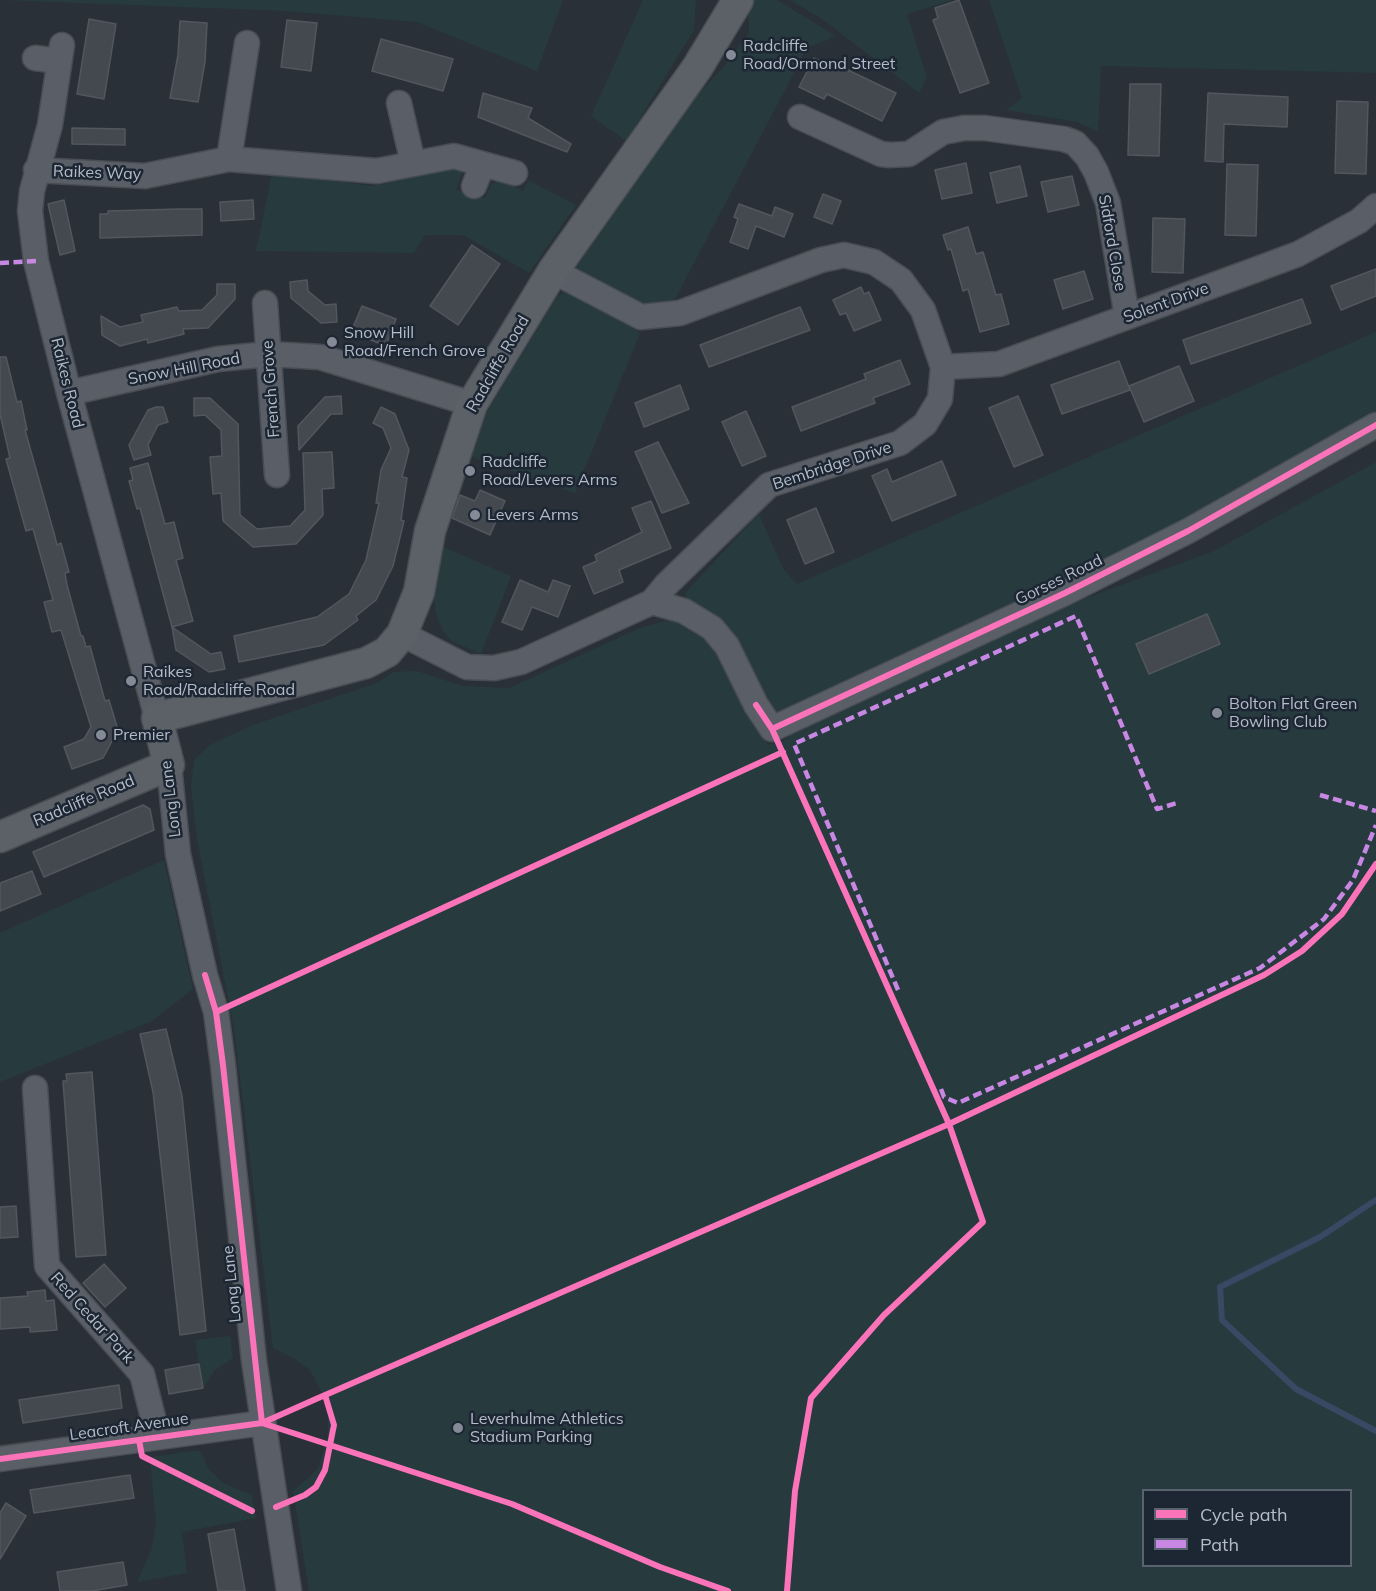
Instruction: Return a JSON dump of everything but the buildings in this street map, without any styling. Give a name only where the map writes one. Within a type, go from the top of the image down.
[{"type":"main road","name":"Radcliffe Road","points":[[157,718],[366,663],[387,652],[402,634],[419,592],[430,531],[472,404],[553,271],[697,68],[738,0]]},
{"type":"main road","name":"Radcliffe Road","points":[[0,837],[168,760],[199,721],[234,698]]},
{"type":"main road","name":"Long Lane","points":[[157,718],[168,760]]},
{"type":"street","points":[[229,159],[255,69],[247,43]]},
{"type":"street","name":"Raikes Road","points":[[35,58],[61,53],[50,125],[36,170],[30,211],[36,261],[69,393],[157,718]]},
{"type":"street","points":[[399,103],[414,163]]},
{"type":"street","name":"Sidford Close","points":[[800,117],[881,154],[890,155],[909,154],[943,132],[964,128],[985,128],[1064,139],[1075,143],[1087,156],[1096,172],[1108,203],[1127,317]]},
{"type":"street","name":"Raikes Way","points":[[36,170],[145,176],[229,159],[377,171],[454,156],[478,175],[515,173]]},
{"type":"street","name":"Solent Drive","points":[[943,367],[999,364],[1298,254],[1359,221],[1376,206]]},
{"type":"street","name":"Bembridge Drive","points":[[402,634],[467,667],[494,668],[521,662],[652,602],[666,585],[769,485],[900,443],[925,424],[940,399],[943,367],[924,310],[901,280],[874,262],[844,255],[821,260],[680,313],[641,317],[553,271]]},
{"type":"street","name":"French Grove","points":[[265,303],[277,476]]},
{"type":"street","name":"Snow Hill Road","points":[[69,393],[218,359],[268,354],[320,357],[472,404]]},
{"type":"street","name":"Gorses Road","points":[[652,602],[684,611],[712,628],[727,646],[756,705],[772,729],[1065,593],[1168,542],[1376,425]]},
{"type":"street","name":"Long Lane","points":[[168,760],[178,854],[205,975],[216,1012],[224,1065],[262,1423],[289,1591]]},
{"type":"street","name":"Red Cedar Park","points":[[35,1088],[46,1266],[142,1374],[158,1437]]},
{"type":"street","name":"Leacroft Avenue","points":[[0,1459],[262,1423]]},
{"type":"green space","points":[[0,0],[563,0],[537,71],[417,22],[285,11]]},
{"type":"green space","points":[[643,0],[696,0],[694,30],[626,141],[591,116]]},
{"type":"green space","points":[[754,0],[777,0],[836,36],[807,48],[675,299],[644,312],[575,269],[691,102],[725,65],[749,33],[748,10]]},
{"type":"green space","points":[[790,0],[953,0],[907,14],[927,78],[919,93],[822,19]]},
{"type":"green space","points":[[989,0],[1376,0],[1376,73],[1101,66],[1098,131],[1077,122],[1006,110],[1022,98]]},
{"type":"green space","points":[[456,168],[463,170],[456,190],[485,198],[491,184],[501,180],[523,191],[528,180],[576,205],[529,273],[463,235],[425,235],[414,253],[256,251],[272,173],[373,186]]},
{"type":"green space","points":[[565,292],[575,293],[640,333],[575,493],[472,457],[488,410],[557,297]]},
{"type":"green space","points":[[1376,332],[1376,425],[1186,523],[772,720],[686,600],[685,593],[759,514],[783,568],[797,584]]},
{"type":"green space","points":[[1376,462],[1376,1591],[309,1591],[293,1491],[318,1469],[328,1435],[328,1405],[310,1370],[273,1348],[234,1029],[197,839],[191,787],[194,760],[210,745],[250,726],[377,683],[393,672],[417,671],[462,686],[509,688],[640,628],[665,621],[687,622],[709,633],[768,745],[787,739],[798,724],[1070,604],[1214,551]]},
{"type":"green space","points":[[443,547],[511,576],[481,654],[452,641],[443,631],[437,617],[434,600]]},
{"type":"green space","points":[[164,860],[193,989],[152,1021],[0,1082],[0,933]]},
{"type":"green space","points":[[230,1336],[233,1358],[215,1370],[203,1388],[195,1340]]},
{"type":"green space","points":[[200,1450],[209,1469],[223,1483],[252,1495],[256,1518],[182,1532],[187,1573],[137,1582],[152,1548],[156,1524],[150,1460],[152,1457]]},
{"type":"waterway","points":[[1376,1200],[1320,1237],[1220,1287],[1222,1320],[1296,1389],[1376,1431]]},
{"type":"marked path","points":[[0,263],[36,261]]},
{"type":"marked path","points":[[898,990],[794,744],[1076,616],[1157,809],[1177,803]]},
{"type":"marked path","points":[[1320,795],[1376,811]]},
{"type":"marked path","points":[[941,1089],[944,1097],[958,1103],[1260,968],[1324,919],[1353,880],[1376,825]]},
{"type":"cycle path","points":[[756,705],[772,729],[1065,593],[1188,531],[1376,425]]},
{"type":"cycle path","points":[[772,729],[949,1124],[983,1222],[884,1315],[811,1398],[795,1491],[787,1591]]},
{"type":"cycle path","points":[[216,1012],[783,752]]},
{"type":"cycle path","points":[[0,1459],[262,1423],[949,1124],[1264,975],[1302,951],[1342,914],[1376,864]]},
{"type":"cycle path","points":[[205,975],[216,1012],[223,1065],[262,1423]]},
{"type":"cycle path","points":[[276,1507],[305,1495],[316,1487],[325,1470],[334,1425],[325,1395]]},
{"type":"cycle path","points":[[262,1423],[512,1504],[660,1567],[728,1591]]},
{"type":"cycle path","points":[[139,1440],[142,1456],[252,1511]]},
{"type":"place","name":"Radcliffe Road/Ormond Street","points":[[731,55]]},
{"type":"place","name":"Snow Hill Road/French Grove","points":[[332,342]]},
{"type":"place","name":"Radcliffe Road/Levers Arms","points":[[470,471]]},
{"type":"place","name":"Levers Arms","points":[[475,515]]},
{"type":"place","name":"Raikes Road/Radcliffe Road","points":[[131,681]]},
{"type":"place","name":"Bolton Flat Green Bowling Club","points":[[1217,713]]},
{"type":"place","name":"Premier","points":[[101,735]]},
{"type":"place","name":"Leverhulme Athletics Stadium Parking","points":[[458,1428]]}]
